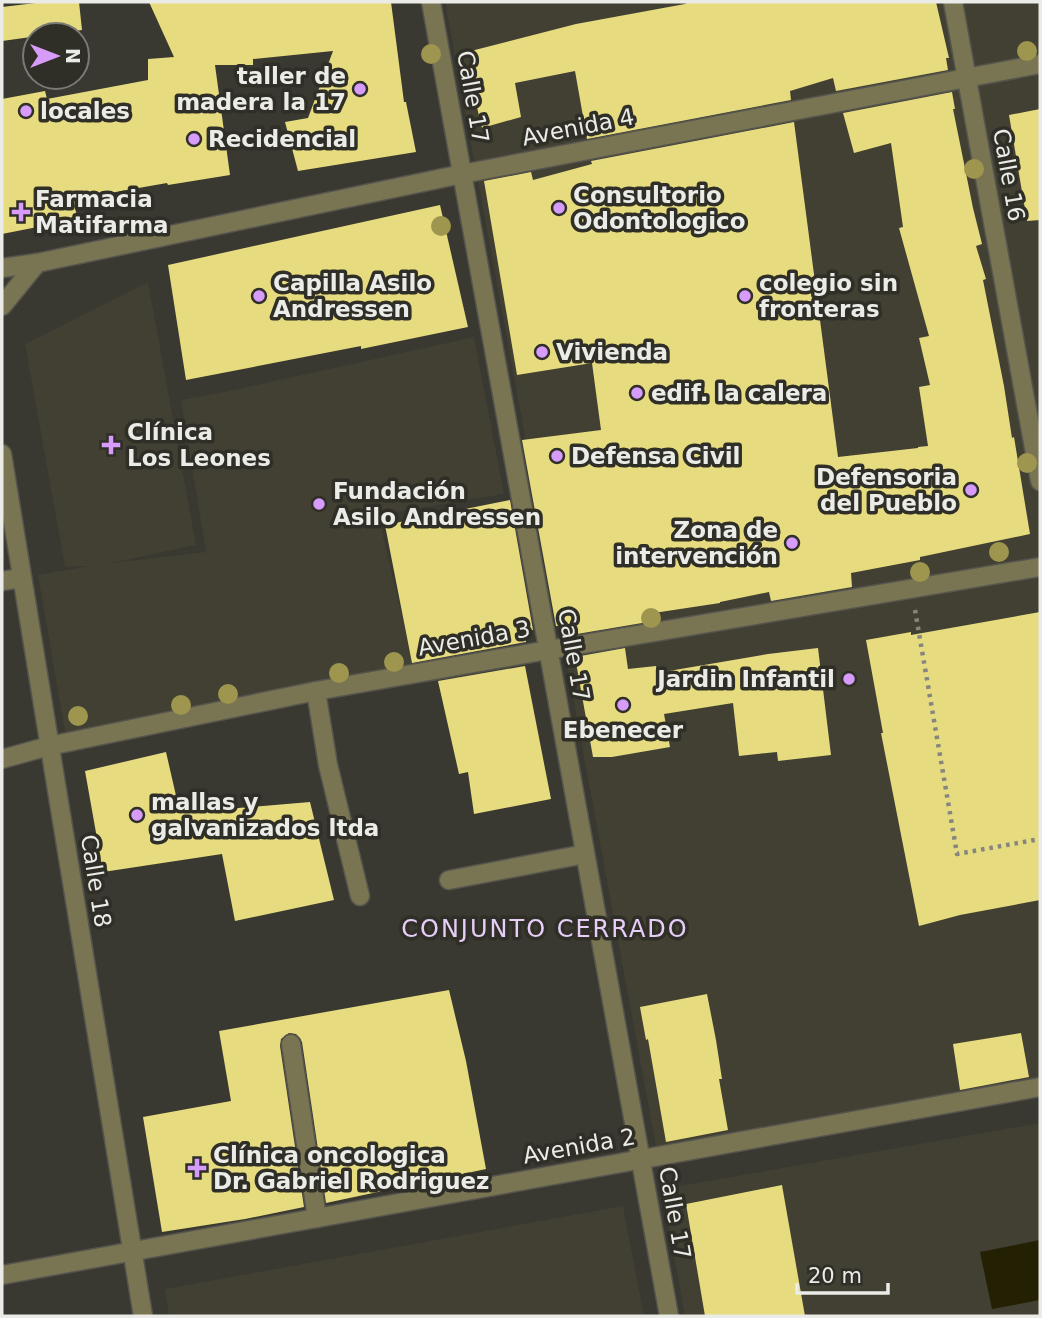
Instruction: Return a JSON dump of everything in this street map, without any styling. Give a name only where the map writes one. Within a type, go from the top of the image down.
[{"type":"street","name":"Calle 17","points":[[431,2],[669,1316]]},
{"type":"street","name":"Calle 16","points":[[953,2],[1040,481]]},
{"type":"street","name":"Avenida 4","points":[[2,268],[37,263],[462,174],[1040,64]]},
{"type":"street","points":[[2,306],[37,263]]},
{"type":"street","name":"Calle 18","points":[[2,454],[143,1316]]},
{"type":"street","name":"Avenida 3","points":[[2,759],[50,746],[316,691],[1040,567]]},
{"type":"street","points":[[2,581],[22,578]]},
{"type":"street","points":[[316,691],[328,765],[359,896]]},
{"type":"street","points":[[449,880],[585,854]]},
{"type":"street","points":[[291,1044],[317,1218]]},
{"type":"street","name":"Avenida 2","points":[[2,1275],[1040,1087]]},
{"type":"path","points":[[912,589],[957,854],[1040,839]]},
{"type":"shaded area","name":"Zona de intervención","points":[[445,2],[1040,2],[1040,1084],[657,1152]]},
{"type":"shaded area","points":[[148,282],[196,545],[111,563],[206,552],[181,400],[474,337],[504,494],[378,515],[412,663],[65,732],[38,575],[89,566],[65,567],[25,344]]},
{"type":"shaded area","points":[[1040,1123],[1040,1316],[685,1316],[662,1189]]},
{"type":"shaded area","points":[[623,1206],[644,1316],[169,1316],[165,1289]]},
{"type":"shaded area","points":[[1040,1240],[1040,1300],[992,1309],[980,1252]]},
{"type":"building","points":[[44,2],[79,2],[81,21],[21,21],[21,38],[2,41],[2,7]]},
{"type":"building","points":[[149,2],[391,2],[404,102],[416,152],[298,171],[285,122],[308,118],[333,51],[253,59],[253,65],[215,65],[230,175],[110,193],[111,197],[74,205],[78,219],[2,234],[2,99],[45,91],[47,99],[148,80],[148,59],[174,57]]},
{"type":"building","points":[[688,2],[936,2],[949,58],[946,58],[948,70],[836,91],[833,78],[790,91],[791,100],[587,139],[575,71],[515,83],[521,117],[482,128],[474,95],[477,95],[471,51],[576,24]]},
{"type":"building","points":[[952,92],[953,109],[982,244],[976,246],[986,279],[983,280],[1030,534],[851,573],[852,587],[771,601],[769,592],[720,603],[647,614],[648,622],[571,635],[569,625],[556,626],[522,440],[601,430],[592,363],[517,375],[484,181],[531,172],[533,180],[592,164],[591,161],[794,122],[838,457],[918,448],[928,446],[919,387],[930,385],[919,338],[929,336],[899,228],[903,227],[891,143],[854,153],[843,113]]},
{"type":"building","points":[[1040,109],[1040,220],[1027,221],[1009,115]]},
{"type":"building","points":[[440,205],[468,327],[186,380],[168,265]]},
{"type":"building","points":[[510,500],[533,630],[524,631],[526,642],[412,663],[385,525]]},
{"type":"building","points":[[1040,612],[1040,900],[960,915],[919,926],[881,733],[866,640],[911,632],[911,635]]},
{"type":"building","points":[[625,648],[628,669],[656,666],[657,673],[818,648],[831,755],[778,761],[777,752],[739,756],[733,703],[664,714],[670,747],[612,757],[593,757],[575,657]]},
{"type":"building","points":[[525,666],[551,799],[474,814],[468,772],[459,774],[438,681]]},
{"type":"building","points":[[166,752],[180,813],[310,802],[334,900],[235,921],[222,854],[103,872],[85,771]]},
{"type":"building","points":[[449,990],[466,1061],[486,1169],[326,1203],[302,1042],[296,1034],[289,1033],[281,1039],[280,1046],[304,1207],[162,1232],[143,1117],[231,1101],[219,1031]]},
{"type":"building","points":[[707,994],[728,1130],[666,1142],[640,1007]]},
{"type":"building","points":[[1021,1033],[1029,1077],[960,1090],[953,1044]]},
{"type":"building","points":[[782,1185],[805,1316],[705,1316],[686,1204]]},
{"type":"place","name":"taller de madera la 17","points":[[360,89]]},
{"type":"place","name":"locales","points":[[26,111]]},
{"type":"place","name":"Recidencial","points":[[194,139]]},
{"type":"place","name":"Consultorio Odontologico","points":[[559,208]]},
{"type":"place","name":"Farmacia Matifarma","points":[[21,212]]},
{"type":"place","name":"Capilla Asilo Andressen","points":[[259,296]]},
{"type":"place","name":"colegio sin fronteras","points":[[745,296]]},
{"type":"place","name":"Vivienda","points":[[542,352]]},
{"type":"place","name":"edif. la calera","points":[[637,393]]},
{"type":"place","name":"Clínica Los Leones","points":[[111,445]]},
{"type":"place","name":"Defensa Civil","points":[[557,456]]},
{"type":"place","name":"Defensoria del Pueblo","points":[[971,490]]},
{"type":"place","name":"Fundación Asilo Andressen","points":[[319,504]]},
{"type":"place","name":"Zona de intervención","points":[[792,543]]},
{"type":"place","name":"Jardin Infantil","points":[[849,679]]},
{"type":"place","name":"Ebenecer","points":[[623,705]]},
{"type":"place","name":"mallas y galvanizados ltda","points":[[137,815]]},
{"type":"place","name":"Clínica oncologica Dr. Gabriel Rodriguez","points":[[197,1168]]},
{"type":"district","name":"CONJUNTO CERRADO","points":[[545,929]]}]
